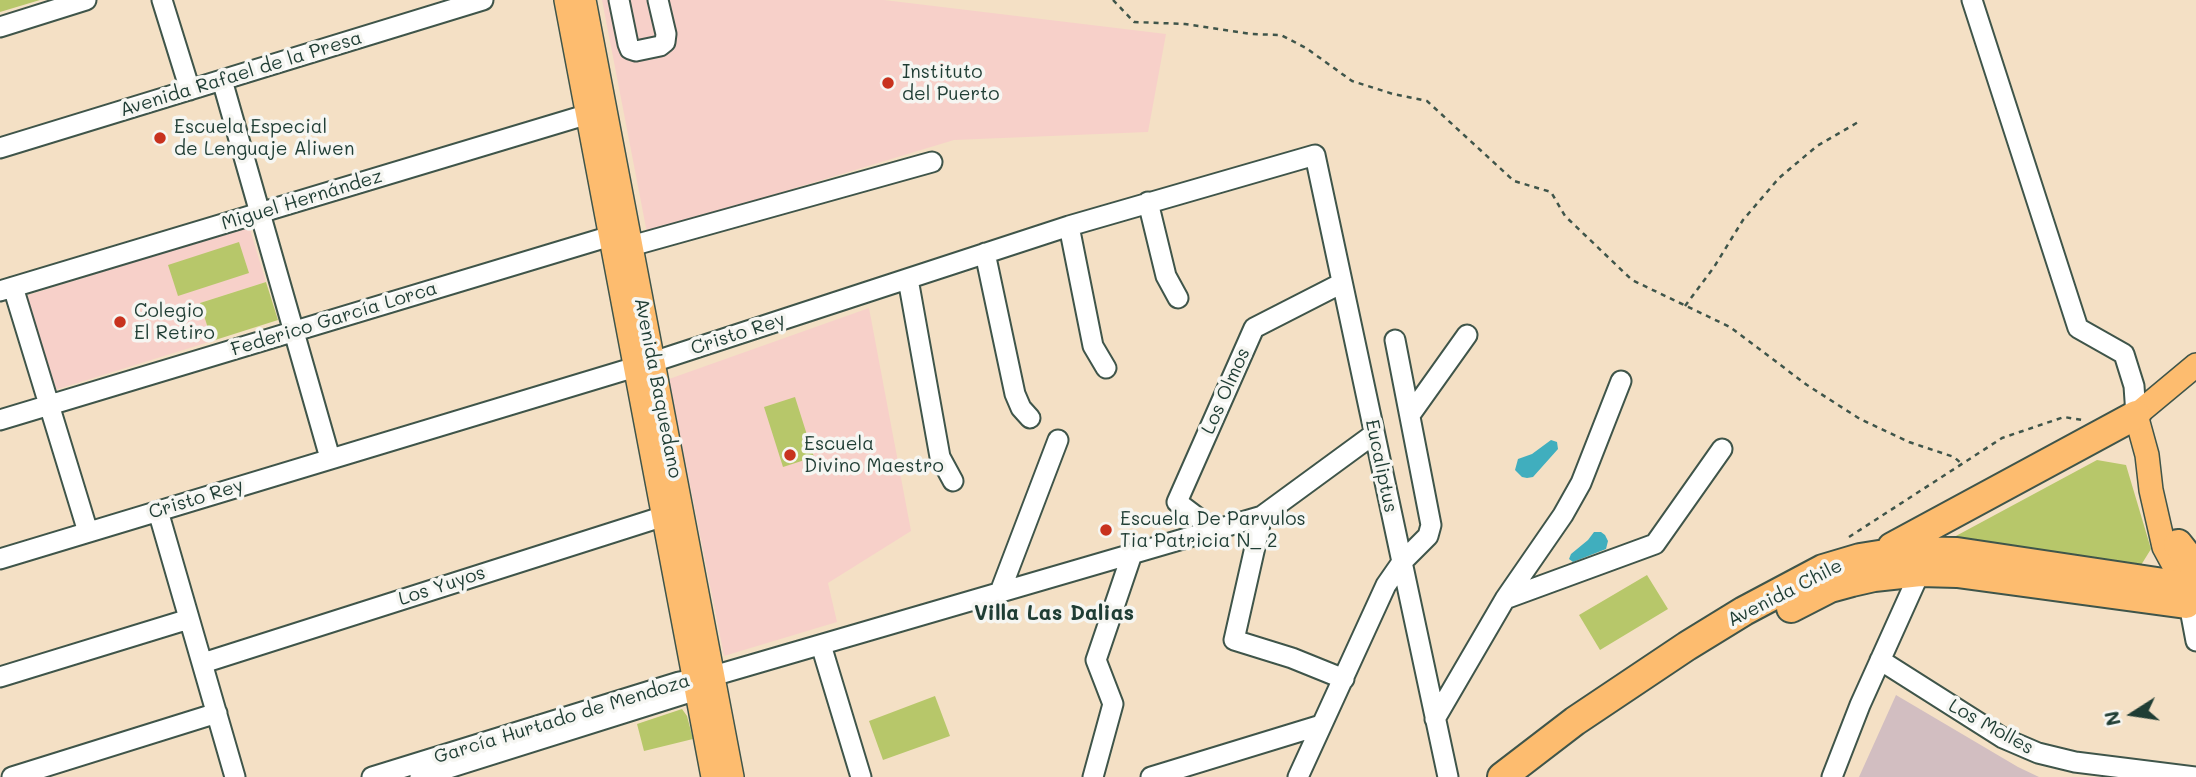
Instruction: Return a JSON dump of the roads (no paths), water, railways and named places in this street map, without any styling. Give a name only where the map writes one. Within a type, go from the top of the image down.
[{"type":"highway","points":[[1878,554],[2136,415]]},
{"type":"highway","points":[[2178,544],[2192,589]]},
{"type":"highway","name":"Avenida Chile","points":[[1502,777],[1630,683],[1744,611],[1823,569],[1878,554],[1931,550],[1957,552],[2192,589]]},
{"type":"highway","name":"Avenida Chile","points":[[1534,777],[1637,700],[1756,626],[1830,588],[1874,577],[1920,572],[2192,589]]},
{"type":"main road","name":"Avenida Baquedano","points":[[581,0],[596,111],[623,237],[701,682],[713,777]]},
{"type":"main road","points":[[2192,589],[2164,547],[2151,490],[2147,454],[2136,415],[2196,365]]},
{"type":"main road","points":[[2147,454],[2159,475],[2178,544]]},
{"type":"main road","name":"Avenida Baquedano","points":[[701,682],[732,777]]},
{"type":"street","points":[[0,26],[86,0]]},
{"type":"street","points":[[162,0],[190,90]]},
{"type":"street","name":"Avenida Rafael de la Presa","points":[[0,148],[482,0]]},
{"type":"street","points":[[619,0],[628,44],[630,49],[636,51],[660,46],[665,42],[666,34],[658,0]]},
{"type":"street","points":[[1972,0],[2078,328],[2124,354],[2134,386],[2136,415]]},
{"type":"street","points":[[222,80],[330,458]]},
{"type":"street","name":"Miguel Hernández","points":[[6,289],[596,111]]},
{"type":"street","name":"Cristo Rey","points":[[0,559],[644,363],[1069,226],[1315,155]]},
{"type":"street","name":"Eucaliptus","points":[[1315,155],[1448,777]]},
{"type":"street","name":"Federico García Lorca","points":[[0,421],[294,331],[623,237],[932,162]]},
{"type":"street","points":[[1148,202],[1166,276],[1178,298]]},
{"type":"street","points":[[1069,226],[1093,346],[1106,368]]},
{"type":"street","points":[[985,253],[1015,394],[1021,408],[1030,418]]},
{"type":"street","points":[[908,279],[940,457],[953,481]]},
{"type":"street","name":"Los Olmos","points":[[1214,530],[1177,502],[1254,328],[1342,284]]},
{"type":"street","points":[[6,289],[49,406],[88,532]]},
{"type":"street","points":[[1410,415],[1468,335]]},
{"type":"street","points":[[1298,777],[1386,585],[1402,562],[1428,536],[1431,525],[1395,340]]},
{"type":"street","points":[[1435,719],[1505,599],[1563,515],[1581,483],[1621,381]]},
{"type":"street","name":"García Hurtado de Mendoza","points":[[420,777],[483,759],[701,682],[1262,516],[1374,434]]},
{"type":"street","points":[[1000,592],[1058,440]]},
{"type":"street","points":[[1505,599],[1655,544],[1722,449]]},
{"type":"street","points":[[158,511],[235,777]]},
{"type":"street","name":"Los Yuyos","points":[[203,663],[672,513]]},
{"type":"street","points":[[1262,516],[1234,640],[1292,657],[1344,679]]},
{"type":"street","points":[[1093,777],[1113,704],[1096,660],[1132,554]]},
{"type":"street","points":[[1832,777],[1860,705],[1920,572]]},
{"type":"street","points":[[2192,589],[2196,641]]},
{"type":"street","points":[[0,677],[189,619]]},
{"type":"street","points":[[821,645],[861,777]]},
{"type":"street","name":"Los Molles","points":[[1880,660],[2003,738],[2038,753],[2075,762],[2195,777]]},
{"type":"street","points":[[12,777],[217,713]]},
{"type":"street","points":[[1163,775],[1321,725]]},
{"type":"street","name":"García Hurtado de Mendoza","points":[[372,777],[483,759]]},
{"type":"water","points":[[1551,440],[1557,442],[1558,449],[1533,477],[1522,477],[1515,470],[1518,459],[1532,454]]},
{"type":"water","points":[[1594,532],[1605,535],[1608,541],[1606,549],[1573,562],[1569,559],[1571,554]]},
{"type":"place","name":"Instituto del Puerto","points":[[888,83]]},
{"type":"place","name":"Escuela Especial de Lenguaje Aliwen","points":[[160,138]]},
{"type":"place","name":"Colegio El Retiro","points":[[120,322]]},
{"type":"place","name":"Escuela Divino Maestro","points":[[790,455]]},
{"type":"place","name":"Escuela De Parvulos Tia Patricia N_ 2","points":[[1106,530]]},
{"type":"district","name":"Villa Las Dalias","points":[[1054,614]]}]
